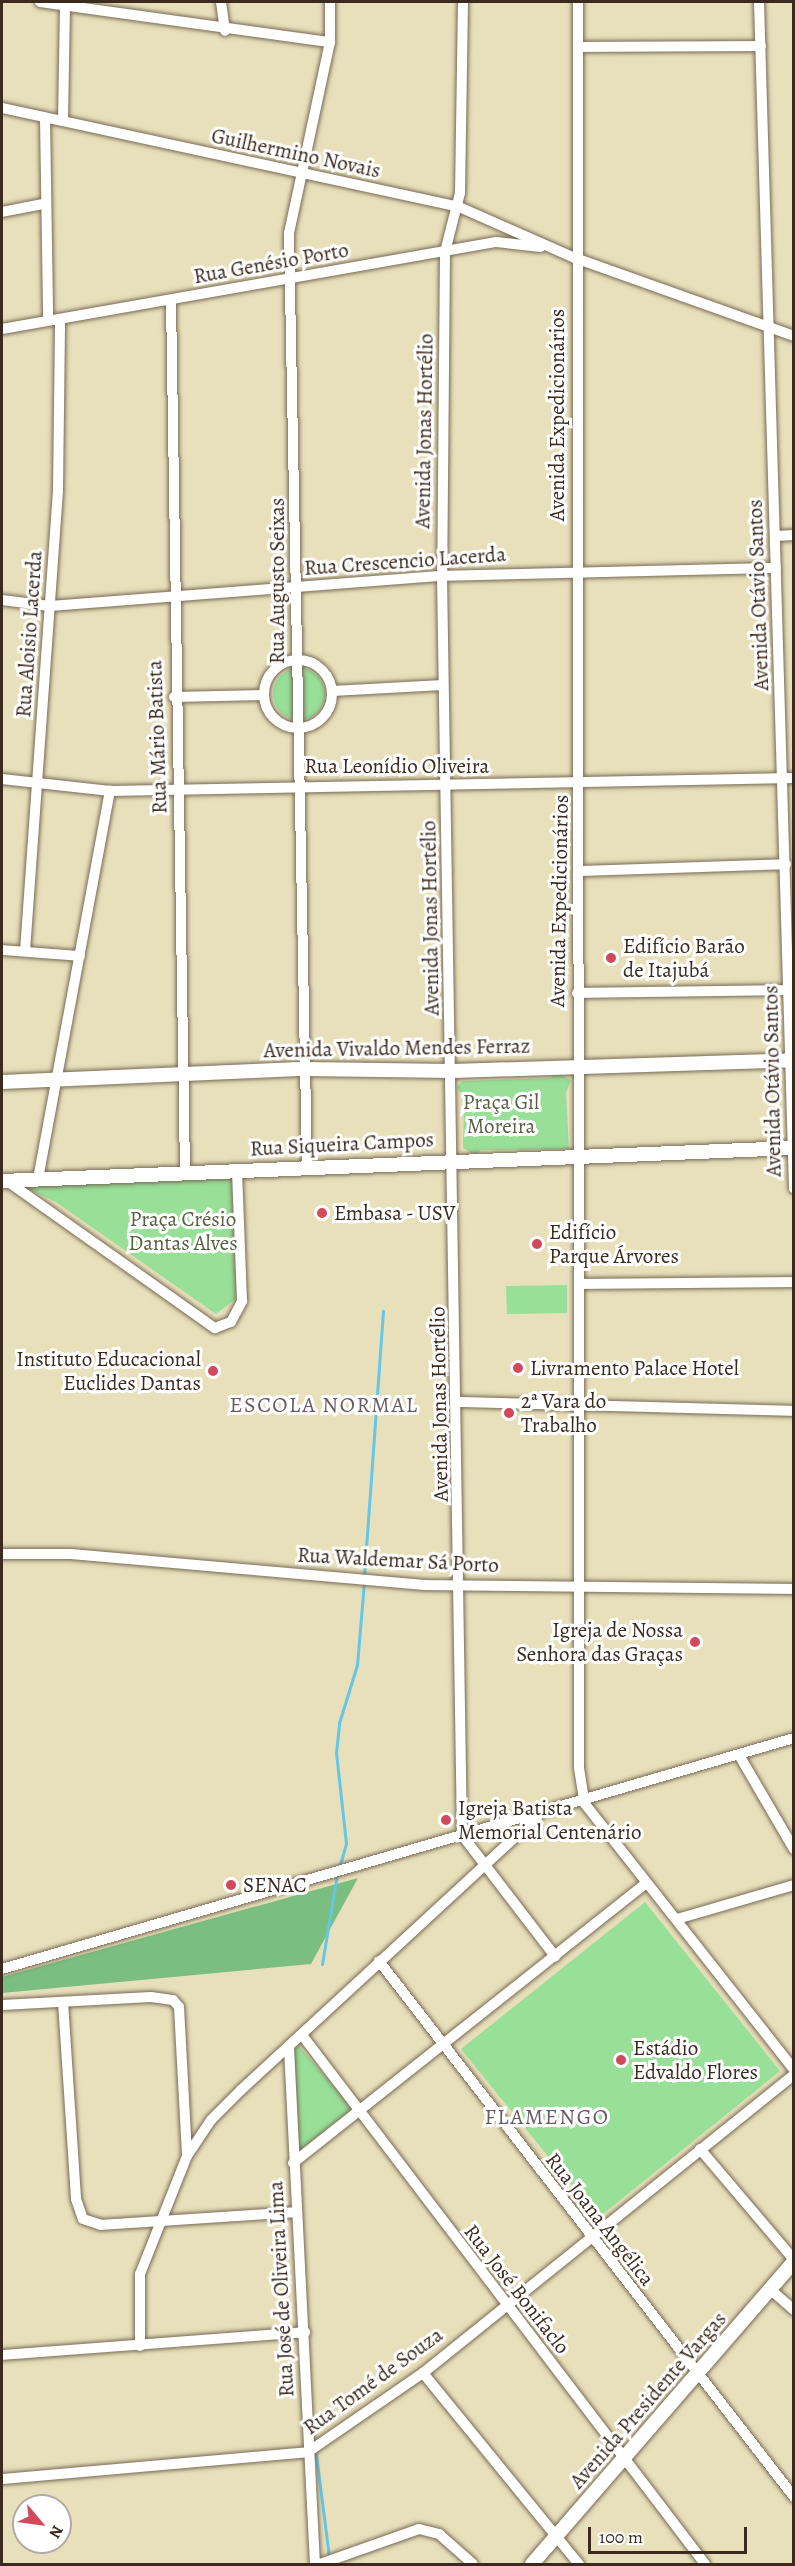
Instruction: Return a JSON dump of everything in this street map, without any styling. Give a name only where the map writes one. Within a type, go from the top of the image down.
[{"type":"main road","name":"Avenida Vivaldo Mendes Ferraz","points":[[2,1082],[56,1083],[304,1069],[453,1071],[792,1060]]},
{"type":"main road","name":"Rua Siqueira Campos","points":[[4,1181],[307,1166],[792,1148]]},
{"type":"main road","name":"Avenida Presidente Vargas","points":[[532,2565],[698,2377],[794,2261]]},
{"type":"street","points":[[40,2],[65,4],[225,31],[330,42]]},
{"type":"street","points":[[221,2],[225,31]]},
{"type":"street","name":"Rua Augusto Seixas","points":[[307,1166],[296,728],[298,588],[290,223],[330,42],[330,2]]},
{"type":"street","name":"Avenida Jonas Hortélio","points":[[462,1835],[462,1586],[442,576],[446,252],[457,206],[463,2]]},
{"type":"street","name":"Avenida Expedicionários","points":[[578,2],[575,258],[580,783],[576,1066],[583,1800]]},
{"type":"street","name":"Avenida Otávio Santos","points":[[759,2],[776,568],[789,778],[786,864],[794,1188]]},
{"type":"street","points":[[63,121],[65,4]]},
{"type":"street","points":[[578,47],[761,46]]},
{"type":"street","name":"Guilhermino Novais","points":[[2,108],[301,176],[457,206],[575,258],[794,336]]},
{"type":"street","points":[[45,118],[43,204],[48,320]]},
{"type":"street","points":[[2,212],[43,204]]},
{"type":"street","name":"Rua Genésio Porto","points":[[2,329],[293,281],[496,242],[548,247]]},
{"type":"street","name":"Rua Mário Batista","points":[[171,300],[174,697],[180,791],[186,1172]]},
{"type":"street","name":"Rua Aloisio Lacerda","points":[[26,951],[58,490],[60,319]]},
{"type":"street","points":[[776,536],[794,535]]},
{"type":"street","name":"Rua Crescencio Lacerda","points":[[2,600],[50,606],[442,576],[577,570],[776,568]]},
{"type":"street","points":[[297,659],[325,672],[332,691],[326,713],[296,728],[271,714],[264,695],[277,667],[297,659]]},
{"type":"street","points":[[332,691],[444,685]]},
{"type":"street","points":[[174,697],[264,695]]},
{"type":"street","name":"Rua Leonídio Oliveira","points":[[2,779],[110,791],[180,791],[298,786],[447,787],[789,778]]},
{"type":"street","points":[[38,1179],[110,791]]},
{"type":"street","points":[[579,871],[786,864]]},
{"type":"street","points":[[2,950],[80,956]]},
{"type":"street","points":[[577,993],[789,990]]},
{"type":"street","points":[[4,1181],[215,1328],[231,1322],[242,1300],[237,1171]]},
{"type":"street","points":[[579,1284],[794,1282]]},
{"type":"street","points":[[458,1402],[794,1411]]},
{"type":"street","name":"Rua Waldemar Sá Porto","points":[[2,1554],[72,1554],[364,1581],[462,1586],[794,1589]]},
{"type":"street","points":[[2,1969],[348,1867],[539,1815],[794,1738]]},
{"type":"street","points":[[739,1755],[794,1849]]},
{"type":"street","points":[[583,1800],[645,1884],[677,1919],[794,2070]]},
{"type":"street","points":[[140,2346],[140,2274],[187,2156],[211,2120],[483,1864],[539,1815]]},
{"type":"street","points":[[462,1835],[555,1956]]},
{"type":"street","points":[[293,2163],[645,1884]]},
{"type":"street","points":[[677,1919],[794,1885]]},
{"type":"street","name":"Rua Joana Angélica","points":[[380,1961],[589,2238],[794,2497]]},
{"type":"street","points":[[2,2005],[166,1998],[179,2007],[187,2156]]},
{"type":"street","points":[[63,2002],[79,2214],[96,2225],[297,2211]]},
{"type":"street","name":"Rua José Bonifaclo","points":[[302,2035],[362,2110],[505,2304],[705,2565]]},
{"type":"street","name":"Rua José de Oliveira Lima","points":[[289,2048],[315,2565]]},
{"type":"street","name":"Rua Tomé de Souza","points":[[2,2479],[308,2452],[423,2373],[505,2304],[794,2076]]},
{"type":"street","points":[[700,2149],[794,2261]]},
{"type":"street","points":[[771,2290],[794,2310]]},
{"type":"street","points":[[2,2355],[305,2332]]},
{"type":"street","points":[[423,2373],[579,2565]]},
{"type":"street","points":[[329,2560],[419,2529],[439,2534],[473,2565]]},
{"type":"green space","points":[[299,668],[309,670],[317,676],[323,684],[325,694],[323,704],[317,712],[309,718],[299,720],[289,718],[281,712],[275,704],[273,694],[275,684],[281,676],[289,670]]},
{"type":"green space","name":"Praça Gil Moreira","points":[[556,1072],[571,1080],[566,1093],[569,1149],[481,1150],[475,1155],[463,1148],[464,1099],[457,1087],[462,1081],[551,1078]]},
{"type":"green space","name":"Praça Crésio Dantas Alves","points":[[232,1176],[237,1298],[216,1314],[56,1202],[22,1186]]},
{"type":"green space","points":[[567,1285],[567,1313],[507,1314],[506,1286]]},
{"type":"green space","points":[[358,1878],[311,1964],[2,1993],[2,1977]]},
{"type":"green space","name":"Estádio Edvaldo Flores","points":[[645,1902],[780,2071],[598,2218],[461,2049]]},
{"type":"green space","points":[[298,2045],[351,2106],[350,2114],[298,2152],[292,2055]]},
{"type":"waterway","points":[[364,1576],[383,1311]]},
{"type":"waterway","points":[[339,1868],[346,1843],[336,1753],[339,1723],[357,1665],[364,1582]]},
{"type":"waterway","points":[[322,1964],[337,1874]]},
{"type":"waterway","points":[[316,2455],[329,2557]]},
{"type":"place","name":"Edifício Barão de Itajubá","points":[[611,958]]},
{"type":"place","name":"Embasa - USV","points":[[322,1213]]},
{"type":"place","name":"Edifício Parque Árvores","points":[[537,1244]]},
{"type":"place","name":"Livramento Palace Hotel","points":[[518,1368]]},
{"type":"place","name":"Instituto Educacional Euclides Dantas","points":[[213,1371]]},
{"type":"place","name":"2ª Vara do Trabalho","points":[[509,1413]]},
{"type":"place","name":"Igreja de Nossa Senhora das Graças","points":[[695,1642]]},
{"type":"place","name":"Igreja Batista Memorial Centenário","points":[[446,1820]]},
{"type":"place","name":"SENAC","points":[[231,1885]]},
{"type":"place","name":"Estádio Edvaldo Flores","points":[[621,2060]]},
{"type":"district","name":"ESCOLA NORMAL","points":[[324,1406]]},
{"type":"district","name":"FLAMENGO","points":[[547,2118]]}]
